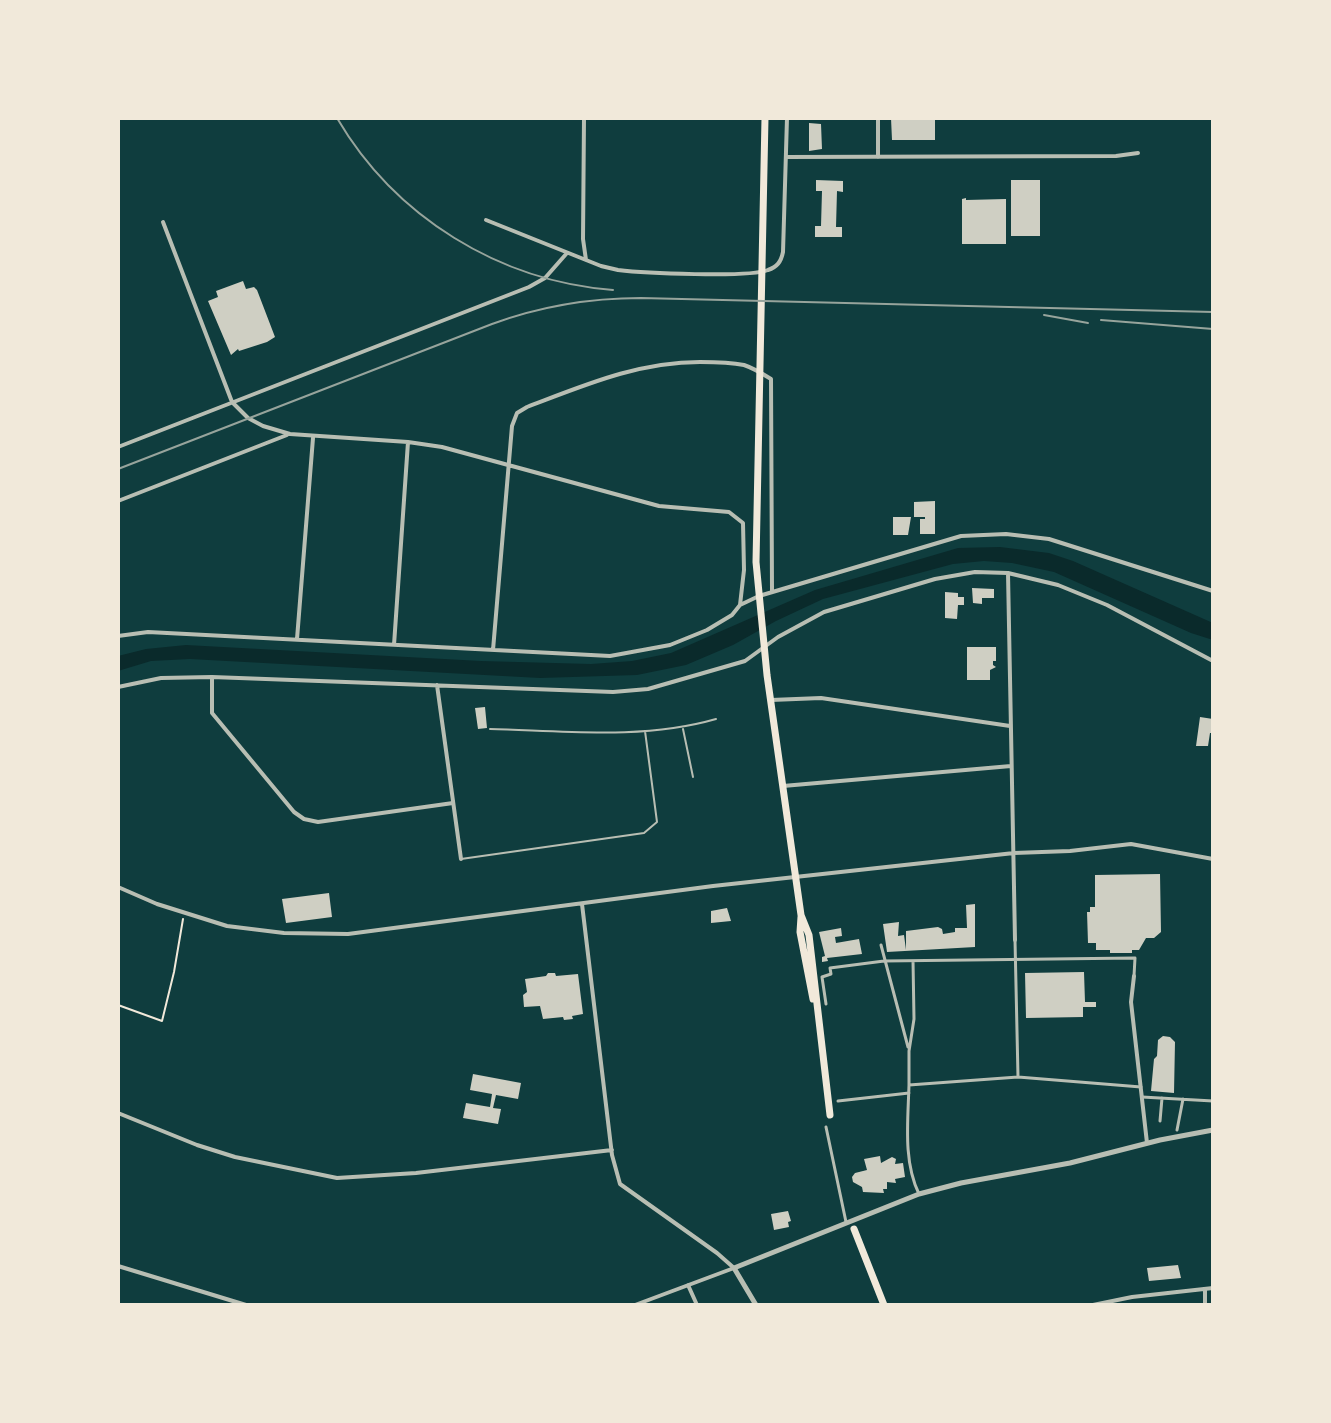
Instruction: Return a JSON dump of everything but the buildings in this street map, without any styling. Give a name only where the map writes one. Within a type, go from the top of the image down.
[{"type":"main road","points":[[765,118],[756,562],[764,648],[801,915],[809,935],[830,1115]]},
{"type":"main road","points":[[854,1229],[883,1304]]},
{"type":"street","points":[[584,118],[583,239],[586,260]]},
{"type":"street","points":[[486,220],[609,268],[746,273],[768,270],[779,263],[783,252],[787,118]]},
{"type":"street","points":[[878,118],[878,157]]},
{"type":"street","points":[[786,157],[1116,156],[1138,153]]},
{"type":"street","points":[[163,222],[232,402],[248,418],[263,426],[313,438],[408,442],[442,447],[659,506],[729,512],[743,523],[744,570],[740,605]]},
{"type":"street","points":[[118,447],[529,287],[549,275],[567,253]]},
{"type":"street","points":[[493,650],[512,426],[517,413],[620,372],[648,365],[727,362],[746,366],[771,379],[773,592]]},
{"type":"street","points":[[118,501],[290,434]]},
{"type":"street","points":[[297,640],[313,438]]},
{"type":"street","points":[[394,645],[408,442]]},
{"type":"street","points":[[118,636],[148,632],[610,656],[670,645],[707,630],[732,615],[740,605],[759,596],[940,541],[983,534],[1049,539],[1213,591]]},
{"type":"street","points":[[744,570],[757,573]]},
{"type":"street","points":[[1008,573],[1018,1077]]},
{"type":"street","points":[[118,687],[161,678],[212,677],[613,692],[648,689],[745,661],[785,633],[824,612],[957,574],[1008,573],[1058,585],[1107,605],[1213,661]]},
{"type":"street","points":[[212,677],[212,713],[294,812],[304,819],[318,822],[453,803]]},
{"type":"street","points":[[437,685],[461,859]]},
{"type":"street","points":[[771,700],[821,698],[1010,726]]},
{"type":"street","points":[[783,786],[1011,766]]},
{"type":"street","points":[[118,887],[183,914],[227,926],[284,933],[348,934],[1014,853],[1131,844],[1213,859]]},
{"type":"street","points":[[582,904],[612,1150],[620,1184],[734,1268],[756,1305]]},
{"type":"street","points":[[881,945],[909,1051]]},
{"type":"street","points":[[826,1004],[822,977],[831,974],[830,968],[884,961],[1135,958],[1131,1002],[1147,1143]]},
{"type":"street","points":[[913,961],[914,1019],[909,1051],[908,1142],[913,1181],[919,1194]]},
{"type":"street","points":[[909,1085],[1018,1077],[1141,1087]]},
{"type":"street","points":[[838,1101],[909,1093]]},
{"type":"street","points":[[1142,1097],[1213,1101]]},
{"type":"street","points":[[1160,1121],[1162,1098]]},
{"type":"street","points":[[1177,1130],[1183,1099]]},
{"type":"street","points":[[118,1113],[235,1157],[337,1178],[416,1173],[612,1150]]},
{"type":"street","points":[[826,1127],[846,1222]]},
{"type":"street","points":[[635,1305],[919,1194],[1213,1130]]},
{"type":"street","points":[[119,1268],[246,1305]]},
{"type":"street","points":[[688,1285],[697,1305]]},
{"type":"street","points":[[1093,1305],[1132,1297],[1213,1288]]},
{"type":"street","points":[[1205,1289],[1205,1305]]},
{"type":"lane","points":[[490,729],[645,731],[683,728],[716,719]]},
{"type":"lane","points":[[683,728],[693,777]]},
{"type":"lane","points":[[461,859],[644,833],[657,822],[645,731]]},
{"type":"path","points":[[118,1005],[162,1021],[183,914]]},
{"type":"water","points":[[1000,547],[1049,553],[1073,561],[1213,623],[1213,640],[1054,572],[984,561],[953,564],[823,599],[686,665],[637,675],[540,678],[190,659],[151,661],[118,671],[118,656],[146,649],[186,645],[481,661],[591,664],[632,661],[671,653],[815,590],[958,548]]},
{"type":"railway","points":[[337,118],[361,153],[389,185],[420,214],[454,238],[491,258],[530,273],[571,284],[613,290]]},
{"type":"railway","points":[[118,469],[492,324],[529,312],[584,301],[641,298],[1213,312]]},
{"type":"railway","points":[[1044,315],[1088,323]]},
{"type":"railway","points":[[1101,320],[1213,329]]}]
